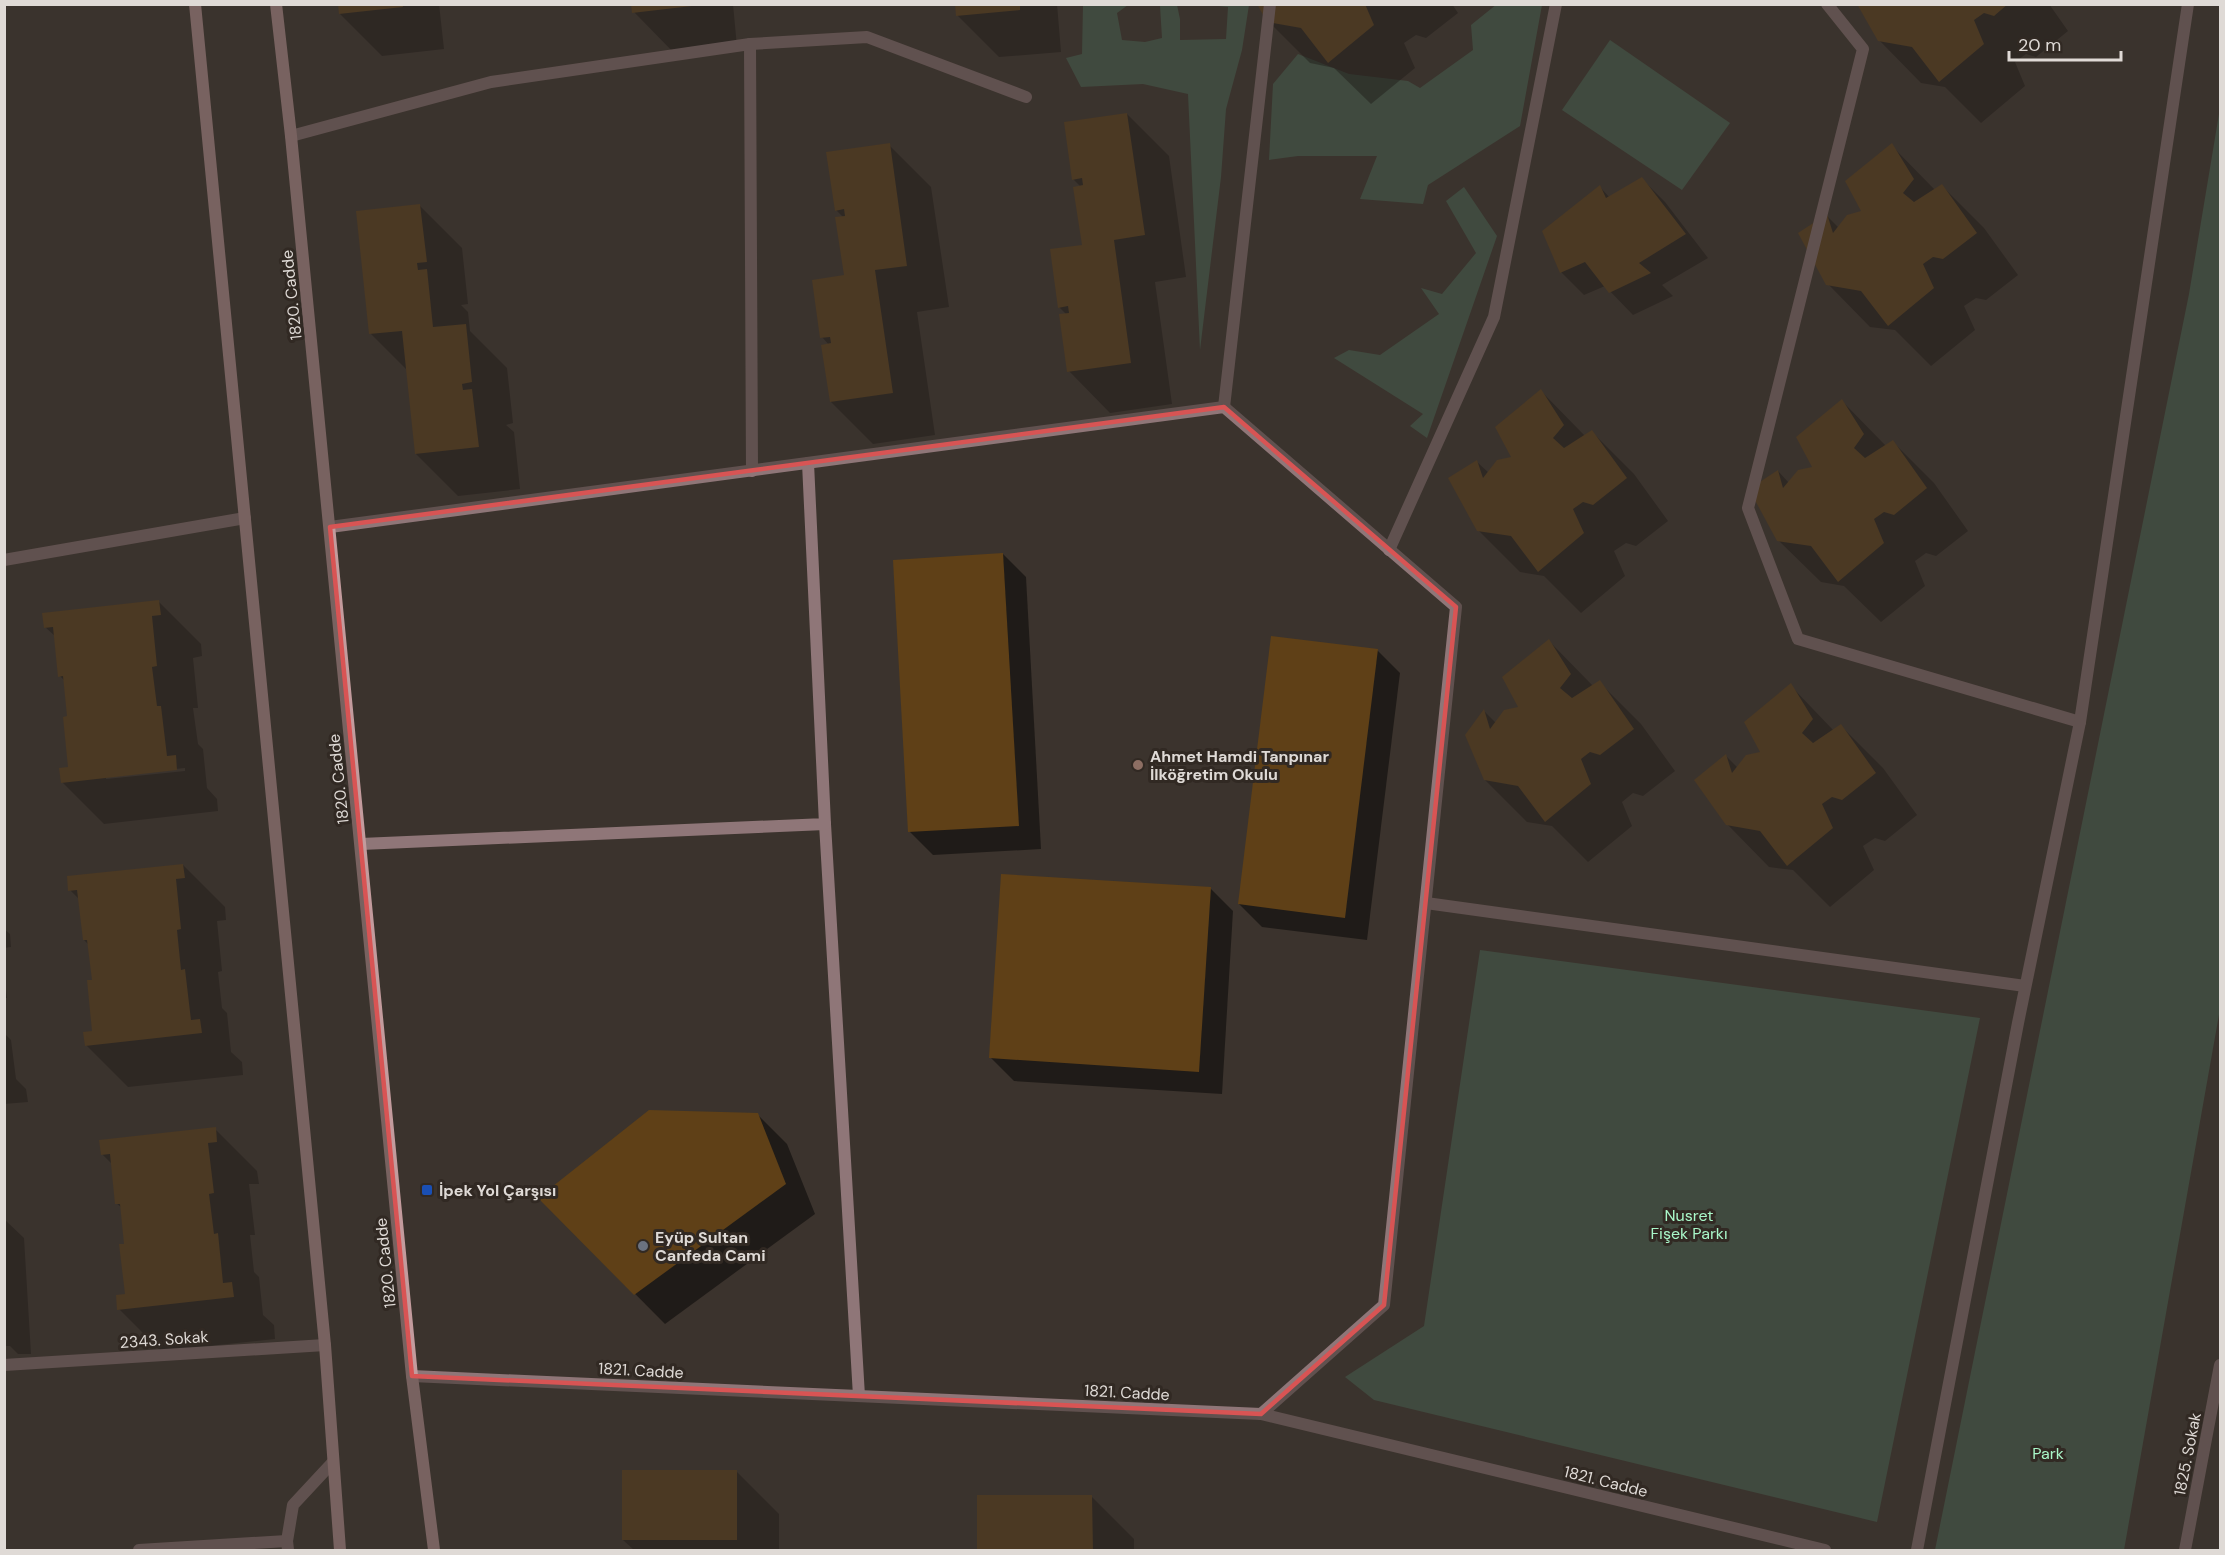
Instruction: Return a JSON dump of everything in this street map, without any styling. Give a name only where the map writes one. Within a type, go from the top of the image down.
[{"type":"main road","points":[[195,4],[325,1345],[340,1551]]},
{"type":"main road","name":"1820. Cadde","points":[[276,4],[330,527],[412,1376],[434,1551]]},
{"type":"street","points":[[1224,407],[1270,4]]},
{"type":"street","points":[[1389,550],[1494,317],[1556,4]]},
{"type":"street","points":[[1827,4],[1863,49],[1748,508],[1798,639],[2080,722]]},
{"type":"street","points":[[1917,1551],[2025,986],[2080,722],[2188,4]]},
{"type":"street","points":[[291,136],[491,82],[750,44],[867,37],[1026,97]]},
{"type":"street","points":[[750,44],[752,471]]},
{"type":"street","points":[[330,527],[1224,407],[1456,607],[1384,1305],[1261,1414]]},
{"type":"street","points":[[808,463],[825,824],[859,1396]]},
{"type":"street","points":[[4,560],[245,518]]},
{"type":"street","points":[[361,844],[825,824]]},
{"type":"street","points":[[1426,903],[2025,986]]},
{"type":"street","name":"2343. Sokak","points":[[4,1365],[325,1345]]},
{"type":"street","name":"1825. Sokak","points":[[2185,1551],[2220,1365]]},
{"type":"street","name":"1821. Cadde","points":[[412,1376],[1261,1414],[1825,1551]]},
{"type":"street","points":[[139,1551],[287,1546],[293,1505],[333,1462]]},
{"type":"highlighted area","points":[[1224,407],[1456,607],[1384,1305],[1261,1414],[412,1376],[330,527]]},
{"type":"green space","points":[[1497,4],[1542,5],[1520,126],[1428,185],[1423,204],[1360,199],[1377,156],[1298,156],[1269,160],[1273,84],[1298,54],[1349,74],[1408,81],[1420,88],[1473,50],[1471,25]]},
{"type":"green space","points":[[1083,5],[1128,5],[1117,13],[1122,40],[1145,42],[1162,38],[1160,6],[1177,5],[1180,40],[1226,39],[1228,7],[1209,5],[1249,5],[1242,50],[1226,109],[1221,177],[1200,350],[1188,94],[1143,84],[1081,87],[1066,58],[1082,54]]},
{"type":"green space","points":[[1610,40],[1730,123],[1682,190],[1562,110]]},
{"type":"green space","name":"Park","points":[[2220,108],[2220,1009],[2124,1550],[1935,1550],[2189,294]]},
{"type":"green space","points":[[1464,187],[1497,236],[1427,438],[1410,426],[1423,414],[1334,358],[1349,350],[1380,355],[1439,314],[1421,288],[1442,294],[1476,253],[1446,201]]},
{"type":"green space","name":"Nusret Fişek Parkı","points":[[1480,950],[1980,1018],[1877,1522],[1374,1400],[1345,1377],[1424,1326]]},
{"type":"building","points":[[338,4],[402,4],[403,7],[339,14]]},
{"type":"building","points":[[631,4],[692,4],[692,6],[632,13]]},
{"type":"building","points":[[955,4],[1020,4],[1020,10],[956,16]]},
{"type":"building","points":[[1257,4],[1365,4],[1374,25],[1328,63],[1301,28],[1267,22]]},
{"type":"building","points":[[1857,4],[2008,4],[1994,16],[1984,13],[1974,20],[1984,44],[1939,82],[1912,47],[1878,41]]},
{"type":"building","points":[[1127,113],[1145,235],[1114,240],[1131,363],[1067,372],[1059,314],[1069,313],[1068,306],[1058,308],[1050,249],[1082,245],[1073,187],[1083,185],[1082,178],[1072,180],[1064,122]]},
{"type":"building","points":[[890,143],[907,266],[875,270],[893,393],[830,402],[821,345],[831,343],[830,337],[820,338],[812,280],[844,275],[835,217],[845,216],[844,209],[835,211],[826,152]]},
{"type":"building","points":[[1892,143],[1914,179],[1903,193],[1914,202],[1942,184],[1977,233],[1943,259],[1933,257],[1923,264],[1934,288],[1888,326],[1861,291],[1826,285],[1798,233],[1827,214],[1833,233],[1847,215],[1861,211],[1845,181]]},
{"type":"building","points":[[1642,177],[1686,234],[1639,263],[1651,273],[1609,293],[1585,262],[1560,273],[1542,231],[1600,185],[1606,198]]},
{"type":"building","points":[[420,204],[427,262],[417,263],[418,270],[427,269],[433,327],[466,324],[472,382],[462,384],[463,390],[472,389],[479,447],[415,454],[402,331],[369,334],[356,211]]},
{"type":"building","points":[[1541,389],[1564,425],[1553,438],[1564,448],[1592,430],[1627,478],[1593,505],[1583,502],[1573,509],[1584,533],[1538,572],[1511,536],[1477,531],[1448,478],[1477,460],[1483,478],[1497,460],[1511,457],[1495,427]]},
{"type":"building","points":[[1842,399],[1864,434],[1854,448],[1865,458],[1893,440],[1927,488],[1894,515],[1884,512],[1874,519],[1884,543],[1838,582],[1811,546],[1777,541],[1749,489],[1778,470],[1783,488],[1798,470],[1812,467],[1796,437]]},
{"type":"building","points":[[1003,553],[1019,826],[908,832],[893,560]]},
{"type":"building","points":[[159,600],[161,615],[152,616],[157,666],[152,667],[157,706],[161,706],[167,756],[176,755],[177,770],[61,783],[59,768],[68,767],[63,717],[67,716],[63,676],[58,677],[53,627],[44,628],[42,613]]},
{"type":"building","points":[[1271,636],[1378,649],[1345,918],[1238,904]]},
{"type":"building","points":[[1549,639],[1571,674],[1560,688],[1572,698],[1600,680],[1634,729],[1600,755],[1590,752],[1581,759],[1591,784],[1545,822],[1518,786],[1484,780],[1465,735],[1484,709],[1490,729],[1504,710],[1518,707],[1502,677]]},
{"type":"building","points":[[1791,683],[1813,719],[1802,733],[1813,743],[1841,724],[1876,773],[1842,800],[1832,797],[1822,804],[1833,828],[1787,866],[1760,831],[1726,825],[1694,780],[1726,754],[1732,773],[1746,755],[1760,752],[1744,722]]},
{"type":"building","points":[[183,864],[185,878],[176,879],[181,929],[177,930],[181,970],[185,969],[191,1020],[200,1019],[202,1033],[85,1046],[83,1032],[92,1031],[87,980],[92,980],[87,940],[83,940],[77,890],[68,891],[67,876]]},
{"type":"building","points":[[1001,874],[1211,887],[1199,1072],[989,1058]]},
{"type":"building","name":"Eyüp Sultan Canfeda Cami","points":[[649,1110],[758,1113],[786,1184],[634,1295],[538,1198]]},
{"type":"building","points":[[216,1127],[217,1142],[208,1143],[214,1193],[209,1194],[214,1234],[218,1233],[223,1283],[232,1282],[234,1297],[117,1310],[116,1295],[125,1294],[119,1244],[124,1244],[120,1204],[115,1204],[110,1154],[101,1155],[99,1140]]},
{"type":"building","points":[[622,1470],[737,1470],[737,1540],[622,1540]]},
{"type":"building","points":[[977,1495],[1092,1495],[1093,1550],[977,1550]]},
{"type":"place","name":"Ahmet Hamdi Tanpınar İlköğretim Okulu","points":[[1138,765]]},
{"type":"place","name":"İpek Yol Çarşısı","points":[[427,1190]]},
{"type":"place","name":"Eyüp Sultan Canfeda Cami","points":[[643,1246]]}]
